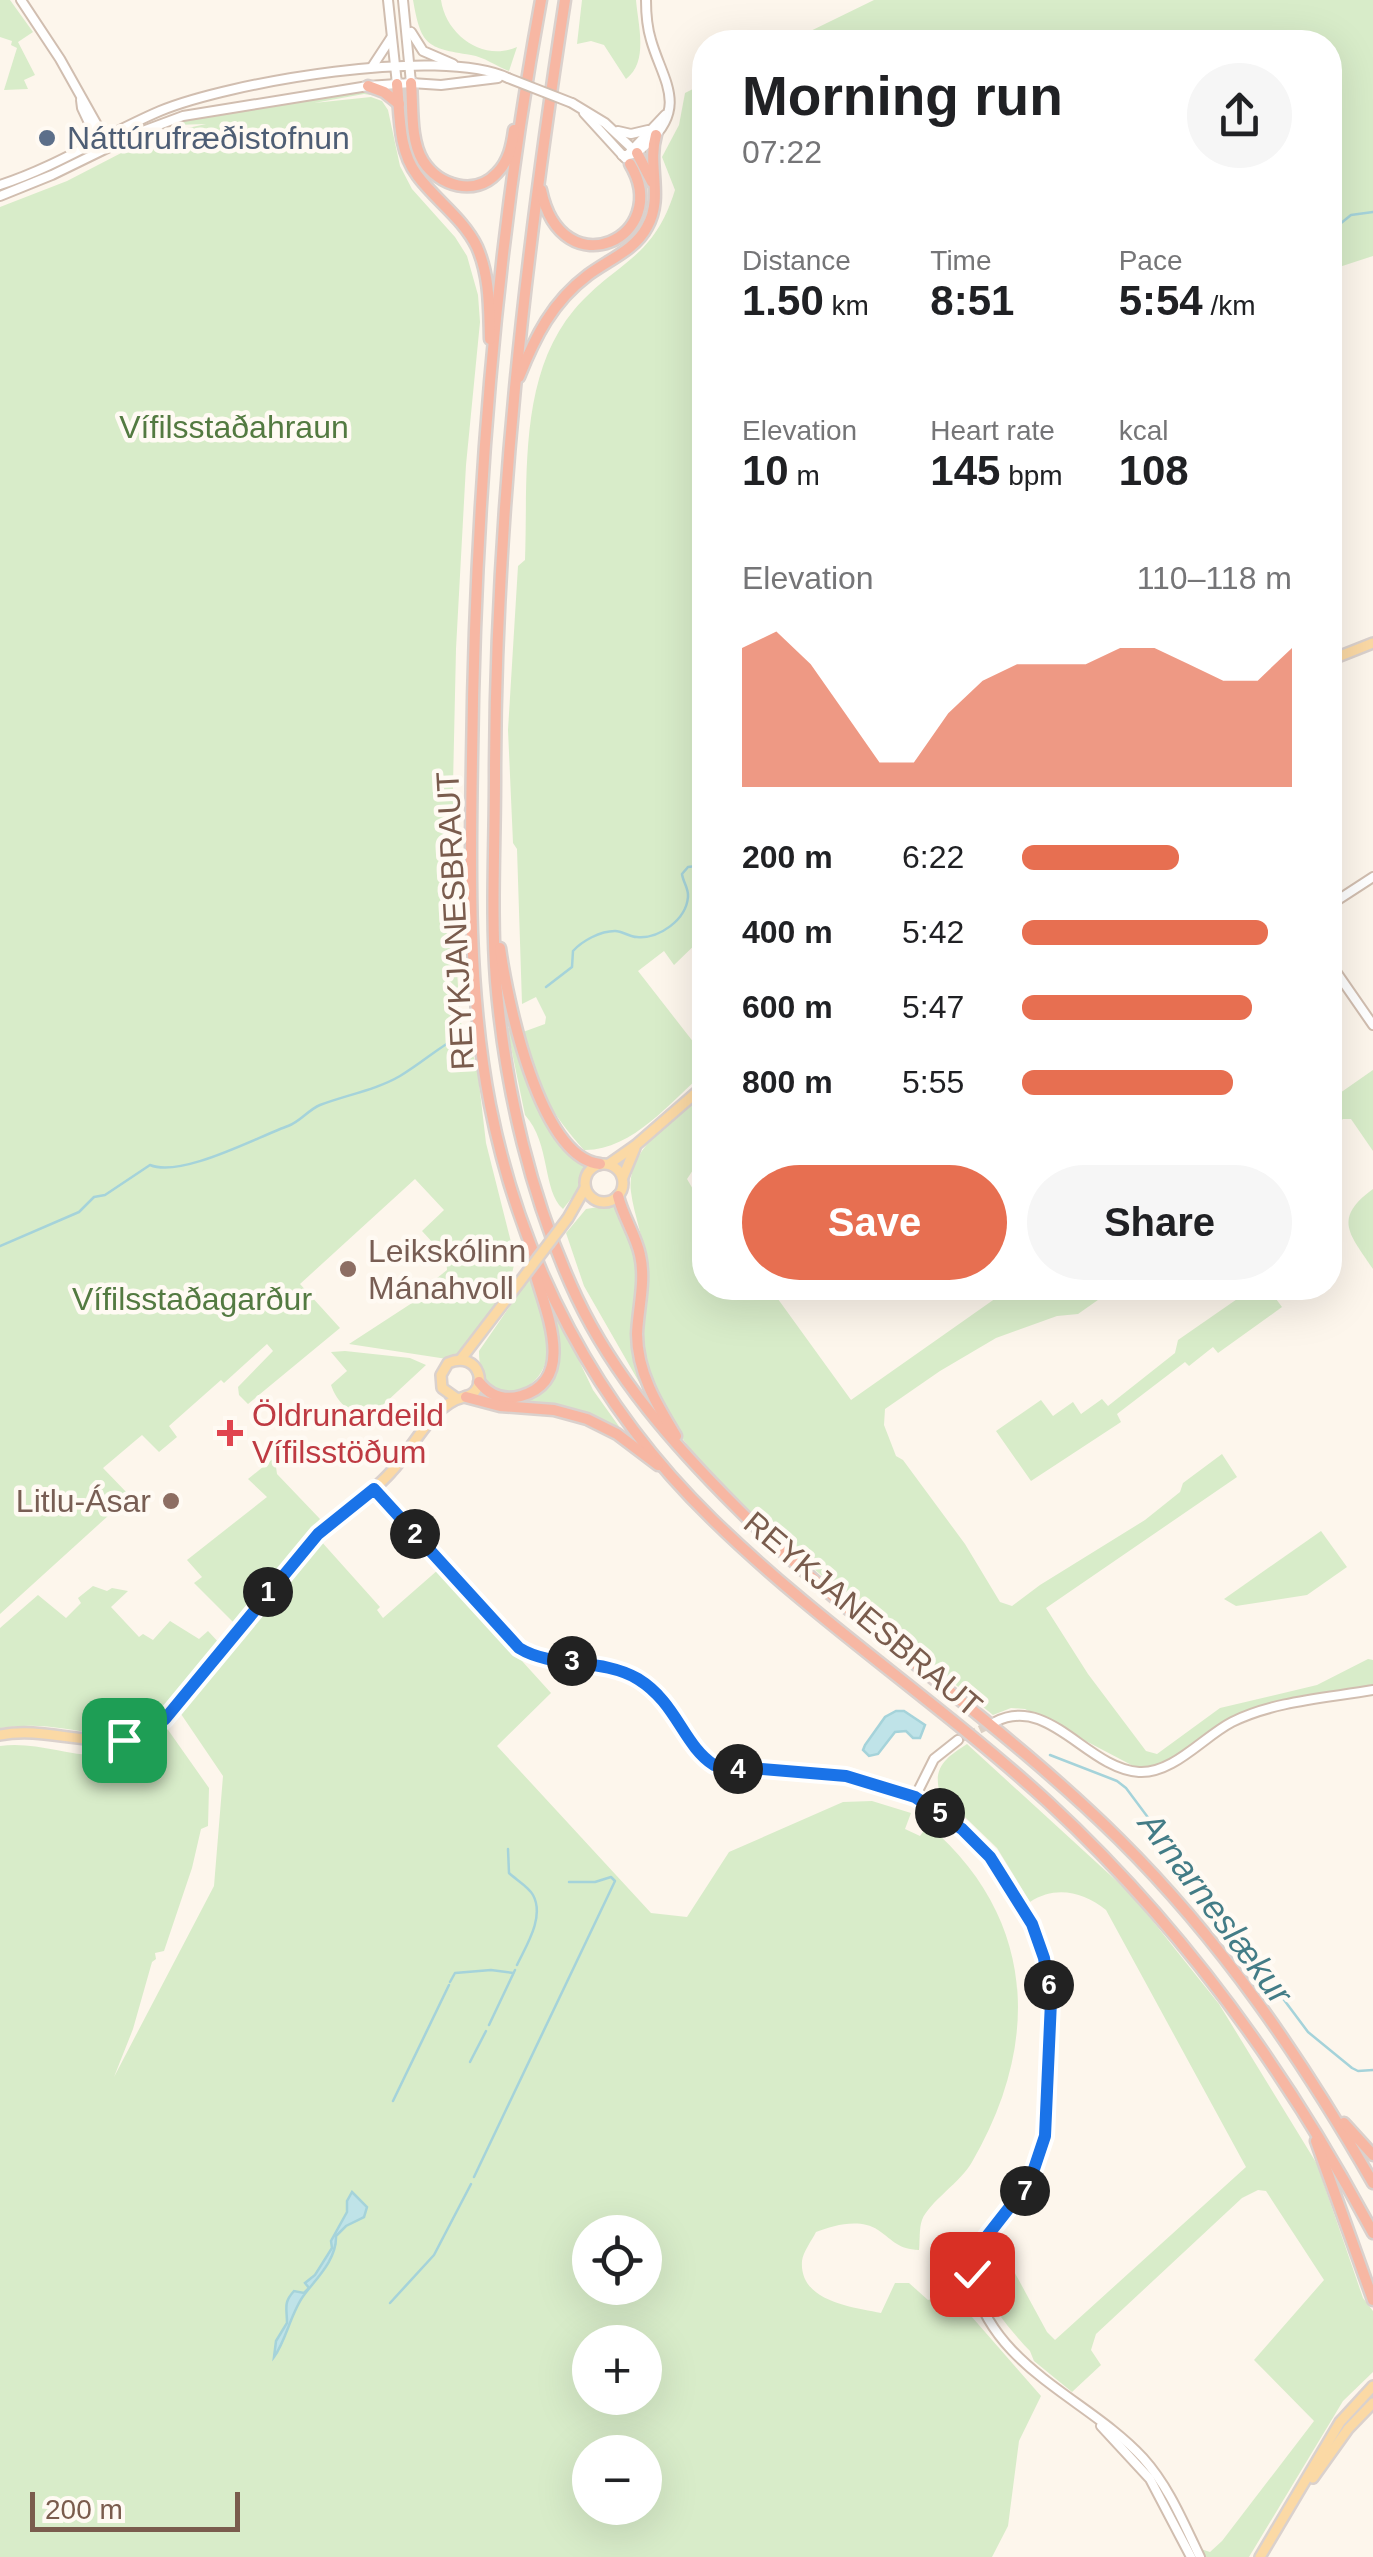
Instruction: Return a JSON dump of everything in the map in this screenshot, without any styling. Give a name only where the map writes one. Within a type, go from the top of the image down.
[{"type":"highway","name":"REYKJANESBRAUT","points":[[542,0],[523,102],[491,360],[474,662],[474,948],[490,1103],[529,1240],[573,1340],[598,1382],[670,1474],[706,1514],[782,1584],[948,1716],[1092,1845],[1154,1909],[1201,1967],[1311,2126],[1373,2233]]},
{"type":"highway","name":"REYKJANESBRAUT","points":[[565,0],[513,392],[496,657],[496,988],[510,1087],[532,1174],[559,1256],[596,1336],[619,1372],[735,1506],[810,1578],[979,1713],[1116,1836],[1239,1976],[1336,2115],[1373,2183]]},
{"type":"highway","points":[[412,83],[416,140],[424,162],[456,186],[482,184],[500,172],[508,155],[536,26]]},
{"type":"highway","points":[[397,84],[402,138],[415,173],[463,225],[478,249],[488,287],[491,360]]},
{"type":"highway","points":[[368,86],[399,104]]},
{"type":"highway","points":[[513,392],[536,335],[551,310],[572,288],[642,236],[653,214],[654,132]]},
{"type":"highway","points":[[539,179],[548,214],[558,230],[577,242],[599,245],[622,236],[637,216],[642,191],[630,155]]},
{"type":"highway","points":[[630,155],[655,187]]},
{"type":"highway","points":[[496,936],[514,1027],[537,1090],[573,1151],[584,1160],[605,1164]]},
{"type":"highway","points":[[618,1196],[640,1254],[637,1333],[642,1369],[651,1394],[687,1454]]},
{"type":"highway","points":[[479,1382],[496,1396],[516,1398],[538,1388],[551,1369],[554,1340],[529,1240]]},
{"type":"highway","points":[[461,1397],[500,1406],[554,1410],[587,1419],[626,1440],[670,1474]]},
{"type":"highway","points":[[1336,2115],[1373,2155]]},
{"type":"highway","points":[[1311,2126],[1373,2300]]},
{"type":"main road","points":[[1342,655],[1373,642]]},
{"type":"main road","points":[[435,1416],[442,1388],[440,1375],[445,1366],[466,1361],[518,1283],[572,1214],[586,1186],[587,1174],[636,1146],[692,1096]]},
{"type":"main road","points":[[572,1214],[597,1200],[608,1202],[618,1196],[636,1146]]},
{"type":"main road","points":[[605,1164],[623,1177]]},
{"type":"main road","points":[[586,1186],[597,1200]]},
{"type":"main road","points":[[0,1735],[37,1732],[102,1743],[134,1738],[150,1730],[171,1712],[318,1534],[374,1489],[409,1452],[435,1416],[474,1391],[479,1382],[478,1372],[466,1361]]},
{"type":"main road","points":[[442,1388],[461,1397]]},
{"type":"main road","points":[[1262,2557],[1340,2422],[1373,2386]]},
{"type":"main road","points":[[1262,2557],[1327,2457],[1373,2403]]},
{"type":"street","points":[[22,0],[88,106],[103,144]]},
{"type":"street","points":[[388,0],[397,84]]},
{"type":"street","points":[[402,0],[412,83]]},
{"type":"street","points":[[630,155],[668,112],[670,87],[651,40],[646,0]]},
{"type":"street","points":[[407,25],[423,51],[508,78],[574,105],[610,127],[630,134],[654,132]]},
{"type":"street","points":[[372,67],[387,48],[392,33]]},
{"type":"street","points":[[0,196],[32,185],[171,107],[284,80],[372,67],[467,68]]},
{"type":"street","points":[[0,185],[183,116],[368,86],[441,85],[508,78]]},
{"type":"street","points":[[574,105],[630,155]]},
{"type":"street","points":[[610,127],[630,155]]},
{"type":"street","points":[[1342,897],[1373,876]]},
{"type":"street","points":[[1342,980],[1373,1025]]},
{"type":"street","points":[[374,1489],[519,1648],[535,1656],[605,1665],[635,1677],[666,1703],[702,1756],[714,1765],[846,1776],[915,1797],[962,1829],[998,1868],[1032,1924],[1048,1980],[1048,2118],[1042,2151],[1025,2192],[984,2240],[947,2262],[942,2272],[948,2284],[981,2306],[1024,2363],[1131,2446],[1157,2474],[1200,2557]]},
{"type":"street","points":[[995,1722],[1016,1713],[1032,1716],[1116,1766],[1139,1772],[1166,1765],[1249,1715],[1373,1690]]},
{"type":"street","points":[[915,1797],[934,1758],[958,1740]]},
{"type":"street","points":[[958,2288],[972,2274],[984,2240]]},
{"type":"street","points":[[958,2258],[966,2261],[981,2306]]},
{"type":"street","points":[[1096,2420],[1150,2479],[1192,2557]]},
{"type":"green space","points":[[0,0],[10,0],[33,32],[18,42],[35,75],[24,80],[28,89],[4,90],[17,48],[11,45],[12,41],[0,37]]},
{"type":"green space","points":[[413,0],[441,0],[450,24],[479,48],[504,51],[517,47],[509,71],[428,42],[419,27]]},
{"type":"green space","points":[[582,0],[636,0],[640,53],[626,79],[604,45],[591,41],[577,44]]},
{"type":"green space","points":[[874,0],[1373,0],[1373,256],[1342,266],[1342,30],[813,30]]},
{"type":"green space","points":[[692,90],[692,948],[674,965],[664,951],[638,971],[692,1040],[692,1084],[634,1133],[602,1148],[584,1150],[544,1096],[529,1064],[523,1032],[545,1024],[546,1017],[536,997],[522,1004],[508,730],[518,566],[525,560],[530,429],[543,366],[556,337],[590,293],[645,246],[666,213],[675,190],[662,157],[679,125],[685,93]]},
{"type":"green space","name":"Vífilsstaðahraun","points":[[373,91],[384,97],[364,94],[314,103],[371,97],[382,101],[388,110],[400,166],[412,189],[467,256],[478,295],[480,322],[466,465],[456,649],[454,920],[460,1020],[477,1066],[486,1143],[515,1258],[512,1272],[495,1310],[460,1355],[447,1359],[349,1344],[412,1303],[416,1295],[447,1270],[446,1257],[422,1231],[444,1210],[415,1179],[300,1284],[340,1328],[248,1404],[239,1395],[238,1387],[273,1351],[267,1344],[169,1426],[177,1437],[159,1452],[142,1435],[103,1468],[130,1496],[0,1614],[0,207],[67,181],[156,135],[206,124],[174,123],[208,114]]},
{"type":"green space","points":[[507,1028],[550,1123],[586,1168],[581,1186],[563,1209],[552,1190],[539,1139],[525,1115]]},
{"type":"green space","points":[[1373,1070],[1373,1151],[1351,1119],[1342,1120],[1342,1092]]},
{"type":"green space","points":[[692,1104],[692,1172],[687,1179],[692,1188],[692,1300],[779,1300],[851,1400],[993,1300],[1098,1300],[1078,1314],[1057,1316],[996,1338],[885,1409],[884,1425],[896,1456],[903,1460],[965,1544],[1000,1602],[1012,1606],[1145,1520],[1180,1492],[1183,1483],[1222,1454],[1237,1477],[1046,1608],[1088,1674],[1146,1751],[1157,1754],[1220,1708],[1317,1685],[1368,1659],[1373,1660],[1373,1684],[1226,1722],[1164,1764],[1139,1769],[1025,1709],[1011,1708],[993,1715],[766,1528],[704,1465],[658,1398],[644,1352],[646,1266],[632,1201],[631,1176],[644,1148]]},
{"type":"green space","points":[[1373,1189],[1373,1269],[1352,1236],[1349,1218],[1352,1209]]},
{"type":"green space","points":[[617,1204],[634,1245],[639,1272],[635,1359],[643,1389],[584,1286],[566,1233],[586,1209]]},
{"type":"green space","points":[[530,1277],[546,1328],[545,1363],[526,1387],[514,1392],[501,1391],[490,1384],[482,1371],[479,1351]]},
{"type":"green space","points":[[1236,1300],[1277,1300],[1282,1307],[1218,1353],[1213,1347],[1189,1366],[1185,1362],[1117,1414],[1121,1422],[1031,1481],[996,1431],[1041,1400],[1053,1416],[1073,1402],[1081,1414],[1102,1399],[1108,1406],[1175,1353],[1178,1340]]},
{"type":"green space","points":[[552,1304],[593,1390],[623,1432],[572,1411],[517,1403],[534,1396],[550,1381]]},
{"type":"green space","points":[[331,1352],[410,1358],[426,1365],[370,1417],[363,1416],[346,1407],[331,1385],[347,1371]]},
{"type":"green space","points":[[280,1453],[283,1460],[276,1467],[277,1474],[320,1519],[233,1622],[194,1583],[202,1577],[187,1560],[267,1497],[248,1479]]},
{"type":"green space","points":[[1321,1531],[1347,1567],[1307,1595],[1236,1606],[1224,1599]]},
{"type":"green space","points":[[320,1540],[380,1607],[377,1610],[383,1618],[439,1569],[551,1693],[497,1746],[651,1913],[687,1917],[729,1852],[843,1802],[872,1801],[911,1813],[905,1829],[920,1836],[928,1825],[964,1861],[991,1900],[1008,1941],[1017,1984],[1017,2028],[1010,2072],[994,2117],[972,2162],[926,2213],[921,2223],[919,2250],[901,2246],[871,2226],[847,2224],[816,2232],[802,2261],[809,2286],[843,2305],[881,2313],[895,2283],[909,2283],[928,2300],[947,2295],[958,2301],[1041,2396],[1019,2441],[1008,2526],[992,2557],[0,2557],[0,1746],[103,1755],[125,1751],[166,1727],[209,1788],[208,1826],[201,1829],[164,1951],[155,1953],[114,2077],[214,1886],[223,1776],[181,1714]]},
{"type":"green space","points":[[93,1586],[128,1591],[111,1607],[139,1637],[143,1634],[153,1640],[170,1621],[199,1639],[208,1631],[221,1645],[170,1706],[138,1728],[120,1734],[101,1734],[40,1726],[0,1728],[0,1628],[38,1595],[66,1618],[81,1603],[78,1598]]},
{"type":"green space","points":[[967,1744],[1132,1895],[1219,2004],[1317,2164],[1363,2298],[1373,2311],[1373,2372],[1343,2401],[1249,2557],[1206,2557],[1201,2549],[1210,2552],[1222,2541],[1314,2421],[1254,2360],[1324,2280],[1266,2191],[1258,2190],[1242,2198],[1096,2334],[1091,2350],[1101,2365],[1072,2392],[1034,2361],[982,2285],[981,2267],[997,2240],[1055,2340],[1246,2167],[1106,1910],[1069,1893],[1050,1894],[1030,1902],[997,1848],[940,1793],[940,1769]]},
{"type":"water","points":[[904,1711],[925,1725],[920,1738],[913,1738],[906,1731],[895,1732],[878,1754],[869,1756],[863,1750],[865,1745],[885,1717]]},
{"type":"water","points":[[352,2192],[367,2207],[364,2217],[336,2236],[330,2260],[299,2302],[274,2357],[276,2341],[287,2323],[288,2299],[294,2291],[304,2293],[309,2288],[305,2283],[315,2275],[332,2248],[331,2241],[347,2212]]},
{"type":"waterway","points":[[1342,222],[1351,215],[1373,212]]},
{"type":"waterway","points":[[546,987],[572,967],[573,951],[592,937],[615,931],[645,937],[670,926],[686,905],[688,894],[682,874],[692,867]]},
{"type":"waterway","points":[[0,1246],[79,1212],[94,1197],[105,1195],[150,1165],[164,1168],[200,1161],[292,1124],[320,1105],[391,1081],[463,1034]]},
{"type":"waterway","name":"Arnarneslækur","points":[[1050,1755],[1126,1788],[1308,2032],[1352,2068],[1373,2070]]},
{"type":"waterway","points":[[508,1849],[509,1873],[531,1892],[537,1913],[517,1965]]},
{"type":"waterway","points":[[474,2177],[615,1881],[611,1877],[595,1882],[569,1882]]},
{"type":"waterway","points":[[489,2025],[515,1970]]},
{"type":"waterway","points":[[450,1982],[455,1973],[513,1973]]},
{"type":"waterway","points":[[393,2101],[449,1985]]},
{"type":"waterway","points":[[470,2062],[486,2031]]},
{"type":"waterway","points":[[390,2303],[434,2255],[471,2184]]},
{"type":"tunnel","points":[[958,1740],[991,1724]]},
{"type":"place","name":"Náttúrufræðistofnun","points":[[47,138]]},
{"type":"place","name":"Leikskólinn Mánahvoll","points":[[348,1269]]},
{"type":"place","name":"Öldrunardeild Vífilsstöðum","points":[[230,1433]]},
{"type":"place","name":"Litlu-Ásar","points":[[171,1501]]},
{"type":"route","points":[[124,1740],[142,1735],[165,1719],[318,1534],[374,1489],[519,1648],[535,1656],[605,1665],[635,1677],[666,1703],[702,1756],[714,1765],[846,1776],[915,1797],[962,1829],[1005,1876],[1040,1943],[1051,2001],[1048,2118],[1042,2151],[1025,2192],[984,2240],[972,2274]]},
{"type":"park label","name":"Vífilsstaðagarður","points":[[192,1299]]}]
